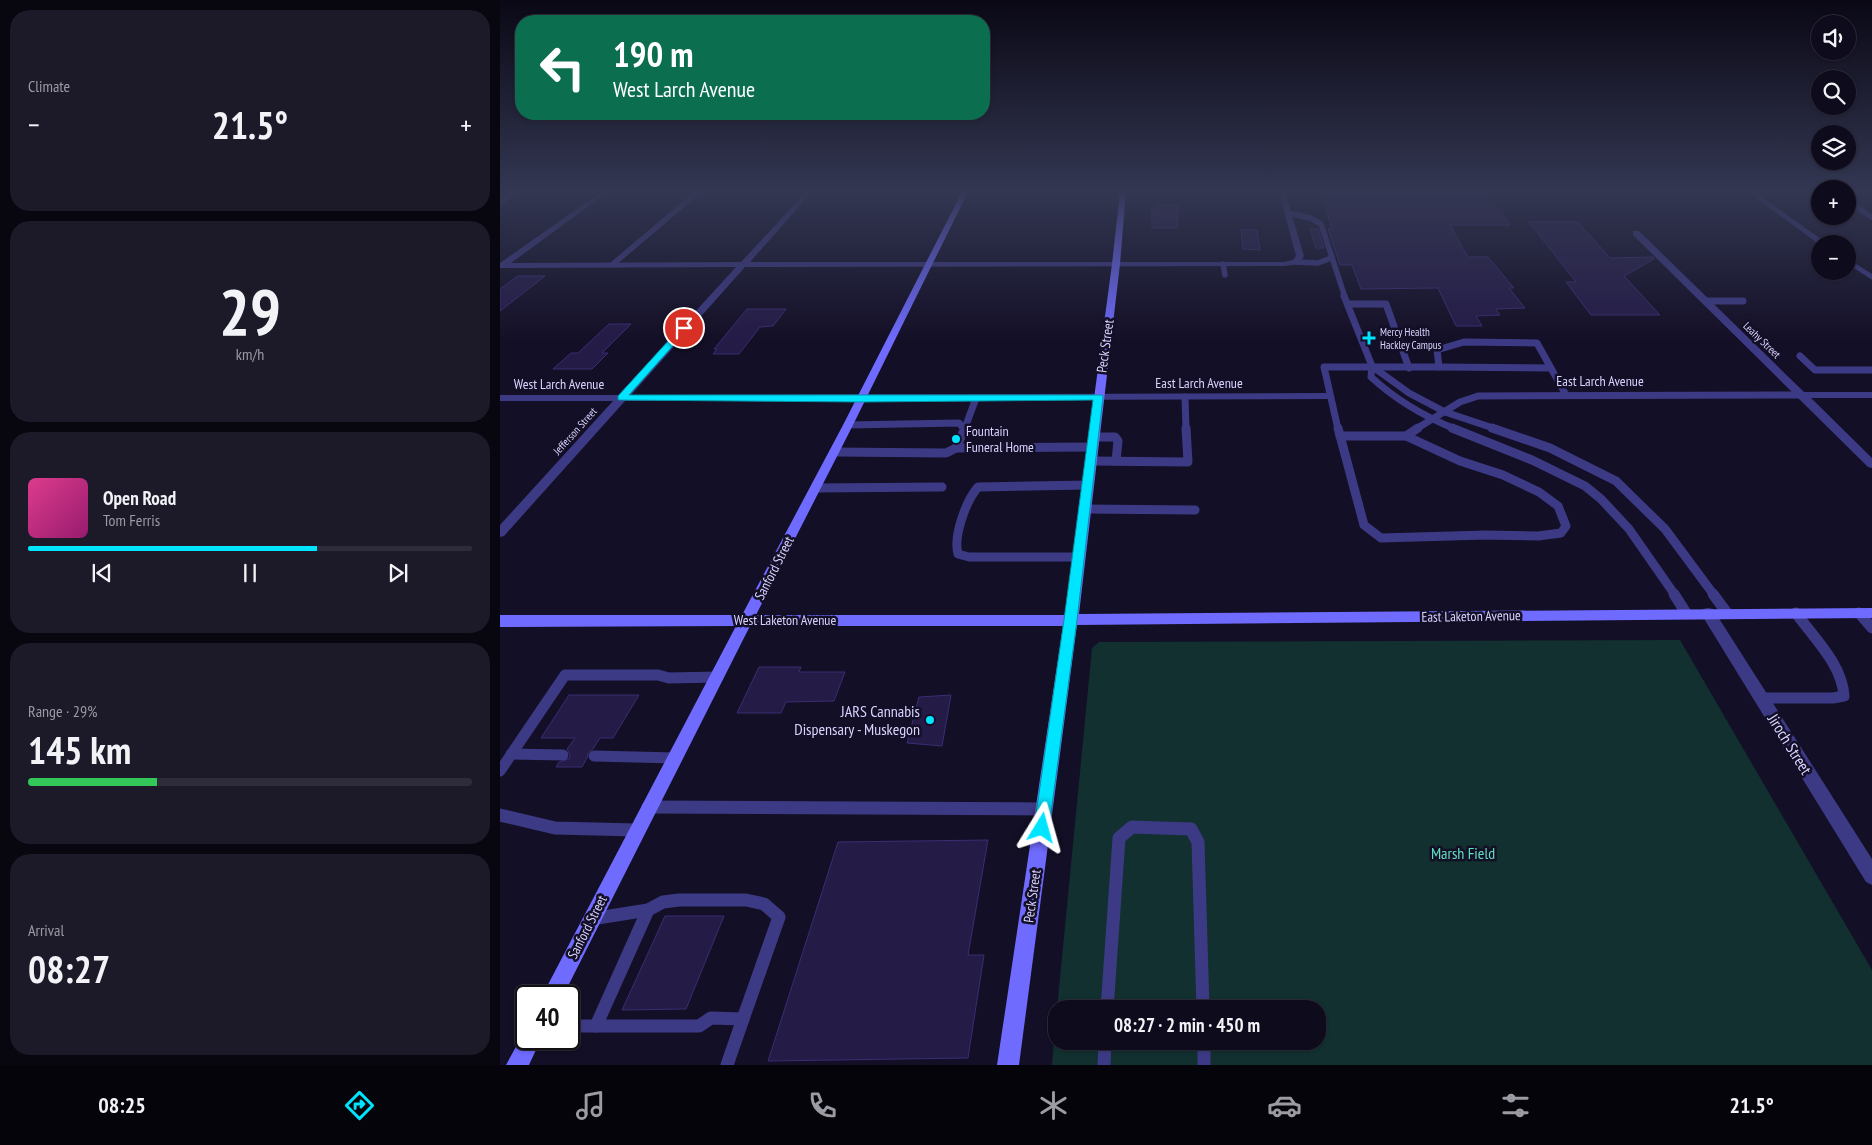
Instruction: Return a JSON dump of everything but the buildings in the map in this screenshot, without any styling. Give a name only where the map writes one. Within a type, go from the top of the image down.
[{"type":"street","points":[[501,265],[534,242]]},
{"type":"street","name":"Jefferson Street","points":[[500,533],[763,242]]},
{"type":"street","name":"Sanford Street","points":[[558,985],[636,830],[748,620],[939,242]]},
{"type":"street","name":"Peck Street","points":[[1008,1065],[1071,620],[1118,242]]},
{"type":"street","points":[[501,265],[1284,264],[1296,262],[1300,256],[1296,242]]},
{"type":"street","name":"Leahy Street","points":[[1646,242],[1872,464]]},
{"type":"street","points":[[1856,267],[1872,278]]},
{"type":"street","name":"East Larch Avenue","points":[[1802,395],[1872,395]]},
{"type":"street","name":"East Larch Avenue","points":[[1098,397],[1329,396]]},
{"type":"street","name":"West Larch Avenue","points":[[500,398],[861,399],[1098,397]]},
{"type":"street","name":"East Laketon Avenue","points":[[1071,620],[1866,612]]},
{"type":"street","name":"Jiroch Street","points":[[1708,613],[1872,876]]},
{"type":"street","name":"West Laketon Avenue","points":[[500,621],[1071,620]]},
{"type":"street","points":[[517,1065],[524,1050]]},
{"type":"lane","points":[[613,264],[639,242]]},
{"type":"lane","points":[[1326,242],[1337,278],[1372,366],[1371,377],[1384,392],[1433,419],[1534,460],[1584,486],[1618,516],[1652,560],[1686,613]]},
{"type":"lane","points":[[1296,262],[1318,263],[1331,258]]},
{"type":"lane","points":[[1222,264],[1225,275]]},
{"type":"lane","points":[[1706,301],[1743,301]]},
{"type":"lane","points":[[1348,304],[1386,304],[1409,368]]},
{"type":"lane","points":[[1439,367],[1437,350],[1464,342],[1537,344],[1566,395]]},
{"type":"lane","points":[[1800,356],[1815,370],[1872,370]]},
{"type":"lane","points":[[1372,366],[1409,393],[1445,412],[1550,448],[1616,481],[1665,529],[1727,613]]},
{"type":"lane","points":[[1340,436],[1406,436],[1460,461],[1503,475],[1539,492],[1558,506],[1566,526],[1561,533],[1538,536],[1476,535],[1381,538],[1364,525],[1329,396],[1324,367],[1550,368]]},
{"type":"lane","name":"East Larch Avenue","points":[[1406,436],[1460,402],[1478,396],[1802,395]]},
{"type":"lane","points":[[1092,448],[1116,461],[1188,462],[1185,397]]},
{"type":"lane","points":[[956,448],[976,398]]},
{"type":"lane","points":[[848,425],[958,423],[965,428]]},
{"type":"lane","points":[[834,452],[946,453],[956,448],[1092,448],[1115,437],[1118,440],[1116,461]]},
{"type":"lane","points":[[1079,557],[969,557],[958,554],[956,546],[972,493],[978,487],[1088,484]]},
{"type":"lane","points":[[815,488],[942,487]]},
{"type":"lane","points":[[1085,509],[1195,510]]},
{"type":"lane","points":[[1866,612],[1872,628]]},
{"type":"lane","points":[[1761,698],[1833,698],[1844,696],[1845,686],[1839,673],[1796,613]]},
{"type":"lane","points":[[500,771],[565,675],[658,674],[669,678],[718,677]]},
{"type":"lane","points":[[511,754],[563,755]]},
{"type":"lane","points":[[594,756],[675,758]]},
{"type":"lane","points":[[648,808],[1044,809]]},
{"type":"lane","points":[[500,815],[555,828],[636,830]]},
{"type":"lane","points":[[1108,1000],[1118,838],[1132,827],[1191,829],[1198,842],[1203,1000]]},
{"type":"lane","points":[[591,919],[648,910],[663,902],[679,900],[746,900],[764,904],[780,916],[727,1065]]},
{"type":"lane","points":[[596,1026],[648,910]]},
{"type":"lane","points":[[580,1026],[699,1026],[711,1018],[743,1019]]},
{"type":"lane","points":[[1104,1065],[1105,1050]]},
{"type":"lane","points":[[1204,1050],[1204,1065]]},
{"type":"green space","name":"Marsh Field","points":[[1680,640],[1872,970],[1872,1065],[1052,1065],[1053,1050],[1326,1050],[1326,1000],[1058,1000],[1092,648],[1099,642]]},
{"type":"place","name":"Mercy Health Hackley Campus","points":[[1369,338]]},
{"type":"place","name":"Fountain Funeral Home","points":[[956,439]]},
{"type":"place","name":"JARS Cannabis Dispensary - Muskegon","points":[[930,720]]},
{"type":"route","points":[[684,328],[622,398],[861,399],[1098,397],[1071,620],[1042,828]]}]
